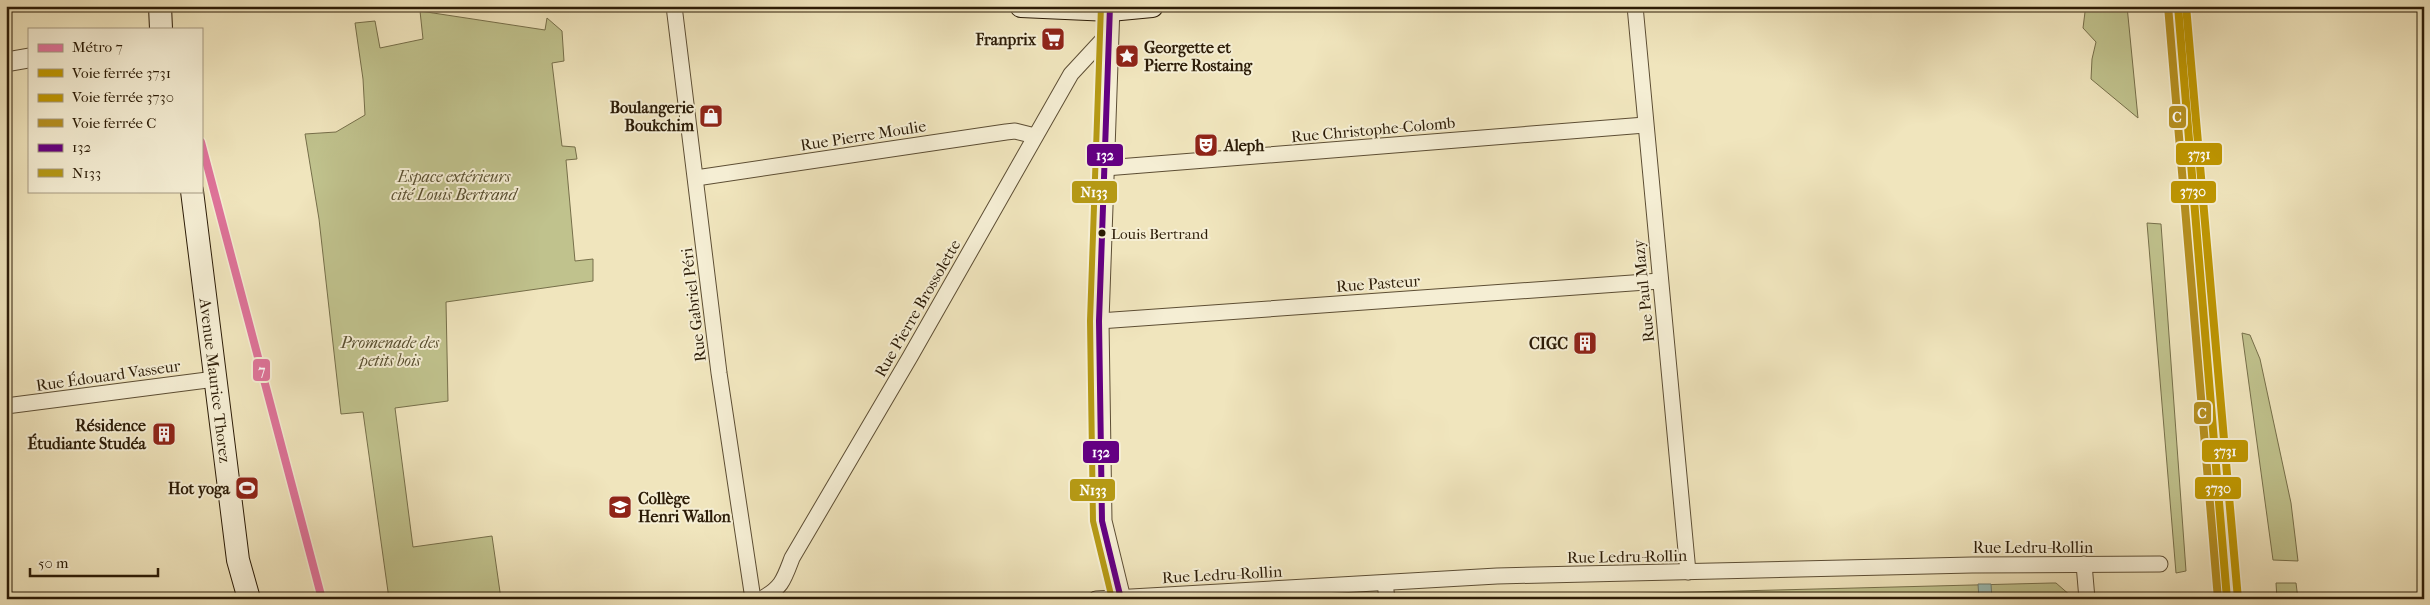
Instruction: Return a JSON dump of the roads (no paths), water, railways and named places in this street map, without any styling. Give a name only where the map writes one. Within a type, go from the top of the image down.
[{"type":"main road","points":[[160,6],[161,28]]},
{"type":"main road","points":[[1021,6],[1110,8],[1152,6]]},
{"type":"main road","name":"Avenue Maurice Thorez","points":[[192,192],[238,560],[248,599]]},
{"type":"street","name":"Rue Gabriel Péri","points":[[674,6],[720,374],[753,599]]},
{"type":"street","name":"Rue Paul Mazy","points":[[1635,6],[1688,572]]},
{"type":"street","points":[[1110,8],[1099,321],[1102,521],[1121,598]]},
{"type":"street","name":"Rue Pierre Brossolette","points":[[761,599],[774,592],[782,583],[792,558],[910,357],[1071,74],[1108,34]]},
{"type":"street","points":[[6,62],[28,58]]},
{"type":"street","name":"Rue Christophe-Colomb","points":[[1104,168],[1645,125]]},
{"type":"street","name":"Rue Pierre Moulie","points":[[696,178],[1006,132],[1015,131],[1035,136]]},
{"type":"street","name":"Rue Pasteur","points":[[1099,321],[1660,281]]},
{"type":"street","name":"Rue Édouard Vasseur","points":[[6,406],[215,379]]},
{"type":"street","name":"Rue Ledru-Rollin","points":[[1096,599],[1497,576],[1972,564],[2160,564]]},
{"type":"street","points":[[2084,564],[2087,599]]},
{"type":"street","points":[[1386,583],[1387,599]]},
{"type":"water","points":[[1978,584],[1991,584],[1992,599],[1979,599]]},
{"type":"metro line","name":"7","points":[[202,146],[322,599]]},
{"type":"rail line","name":"C","points":[[2168,6],[2218,599]]},
{"type":"rail line","name":"3730","points":[[2178,6],[2227,599]]},
{"type":"rail line","name":"3731","points":[[2186,6],[2238,599]]},
{"type":"place","name":"Franprix","points":[[1053,39]]},
{"type":"place","name":"Georgette et Pierre Rostaing","points":[[1127,56]]},
{"type":"place","name":"Boulangerie Boukchim","points":[[711,116]]},
{"type":"place","name":"Aleph","points":[[1206,145]]},
{"type":"place","name":"Louis Bertrand","points":[[1102,233]]},
{"type":"place","name":"CIGC","points":[[1585,343]]},
{"type":"place","name":"Résidence Étudiante Studéa","points":[[164,434]]},
{"type":"place","name":"Hot yoga","points":[[247,488]]},
{"type":"place","name":"Collège Henri Wallon","points":[[620,507]]},
{"type":"park label","name":"Espace extérieurs cité Louis Bertrand","points":[[454,185]]},
{"type":"park label","name":"Promenade des petits bois","points":[[390,351]]}]
